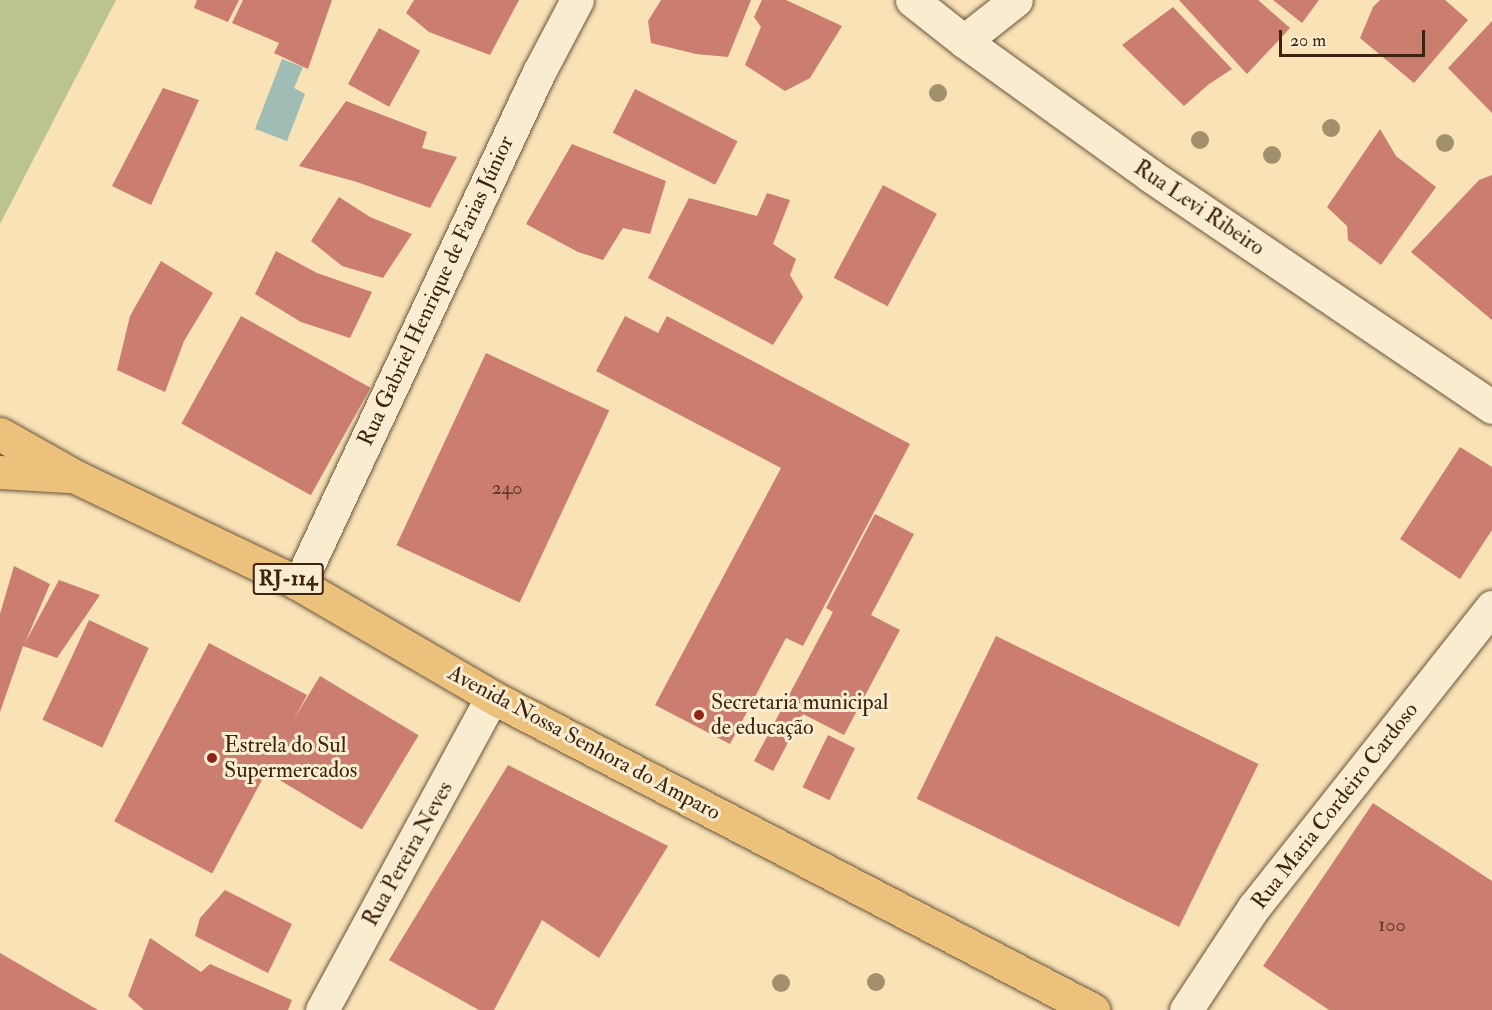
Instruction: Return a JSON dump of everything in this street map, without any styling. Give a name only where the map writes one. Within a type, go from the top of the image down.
[{"type":"main road","name":"Avenida Nossa Senhora do Amparo","points":[[0,434],[76,477],[299,585],[492,697],[1093,1010]]},
{"type":"main road","name":"Avenida Nossa Senhora do Amparo","points":[[0,472],[76,477]]},
{"type":"street","name":"Rua Gabriel Henrique de Farias Júnior","points":[[299,585],[539,72],[577,0]]},
{"type":"street","name":"Rua Levi Ribeiro","points":[[912,0],[964,41],[1152,176],[1492,406]]},
{"type":"street","points":[[964,41],[1016,0]]},
{"type":"street","name":"Rua Maria Cordeiro Cardoso","points":[[1186,1010],[1254,907],[1492,607]]},
{"type":"street","name":"Rua Pereira Neves","points":[[322,1010],[492,697]]},
{"type":"green space","points":[[0,0],[116,0],[0,224]]},
{"type":"water","points":[[282,59],[303,67],[294,88],[305,94],[287,141],[255,129]]},
{"type":"building","points":[[197,0],[239,0],[228,22],[194,8]]},
{"type":"building","points":[[243,0],[332,0],[308,69],[274,53],[279,43],[232,23]]},
{"type":"building","points":[[414,0],[519,0],[490,55],[429,32],[406,13]]},
{"type":"building","points":[[661,0],[751,0],[728,57],[696,54],[651,43],[648,21]]},
{"type":"building","points":[[762,0],[786,0],[842,26],[810,78],[785,91],[745,65],[761,27],[754,17]]},
{"type":"building","points":[[1179,0],[1258,0],[1290,28],[1247,74]]},
{"type":"building","points":[[1273,0],[1319,0],[1302,23]]},
{"type":"building","points":[[1380,0],[1445,0],[1468,20],[1414,83],[1360,38],[1373,7]]},
{"type":"building","points":[[1173,7],[1232,69],[1209,84],[1184,106],[1122,45]]},
{"type":"building","points":[[1492,21],[1492,113],[1448,68]]},
{"type":"building","points":[[379,28],[420,51],[389,107],[348,84]]},
{"type":"building","points":[[163,88],[199,100],[151,205],[112,186]]},
{"type":"building","points":[[635,89],[737,141],[715,185],[613,133]]},
{"type":"building","points":[[346,101],[427,132],[422,148],[457,157],[430,208],[357,182],[299,166]]},
{"type":"building","points":[[1380,129],[1396,156],[1436,187],[1381,265],[1348,240],[1347,226],[1327,207]]},
{"type":"building","points":[[572,144],[666,181],[650,234],[623,228],[603,260],[578,252],[526,224]]},
{"type":"building","points":[[1492,175],[1492,320],[1411,252],[1479,180]]},
{"type":"building","points":[[883,185],[937,214],[888,306],[834,278]]},
{"type":"building","points":[[767,193],[790,200],[773,244],[796,259],[790,275],[803,297],[773,345],[648,278],[689,198],[757,216]]},
{"type":"building","points":[[339,197],[370,217],[412,234],[383,278],[342,266],[311,241]]},
{"type":"building","points":[[276,251],[317,273],[372,292],[350,338],[301,322],[255,294]]},
{"type":"building","points":[[161,261],[213,293],[184,341],[165,392],[117,370],[130,316]]},
{"type":"building","points":[[241,316],[370,388],[311,495],[181,424]]},
{"type":"building","points":[[625,316],[658,333],[667,316],[910,444],[803,646],[786,638],[730,744],[655,705],[781,468],[596,371]]},
{"type":"building","points":[[486,353],[609,410],[520,603],[396,545]]},
{"type":"building","points":[[1460,447],[1492,467],[1492,530],[1460,579],[1400,539]]},
{"type":"building","points":[[875,514],[914,534],[871,615],[900,630],[844,735],[803,714],[773,771],[754,761],[833,612],[826,608]]},
{"type":"building","points":[[14,566],[50,584],[25,643],[59,580],[100,595],[57,658],[23,646],[0,712],[0,614]]},
{"type":"building","points":[[89,620],[149,648],[102,748],[43,720]]},
{"type":"building","points":[[996,636],[1258,764],[1179,927],[917,799]]},
{"type":"building","name":"Estrela do Sul Supermercados","points":[[209,643],[307,695],[212,873],[114,821]]},
{"type":"building","points":[[320,676],[419,735],[362,830],[263,770]]},
{"type":"building","points":[[828,735],[855,748],[830,800],[803,787]]},
{"type":"building","points":[[508,765],[668,846],[599,958],[542,920],[494,1010],[479,1010],[389,960]]},
{"type":"building","points":[[1373,803],[1492,881],[1492,1010],[1329,1010],[1263,966]]},
{"type":"building","points":[[225,890],[292,924],[268,973],[195,936],[200,918]]},
{"type":"building","points":[[150,938],[201,972],[210,964],[292,1000],[288,1010],[144,1010],[128,996]]},
{"type":"building","points":[[0,953],[98,1010],[0,1010]]},
{"type":"place","name":"Secretaria municipal de educação","points":[[699,715]]},
{"type":"place","name":"Estrela do Sul Supermercados","points":[[212,758]]}]
